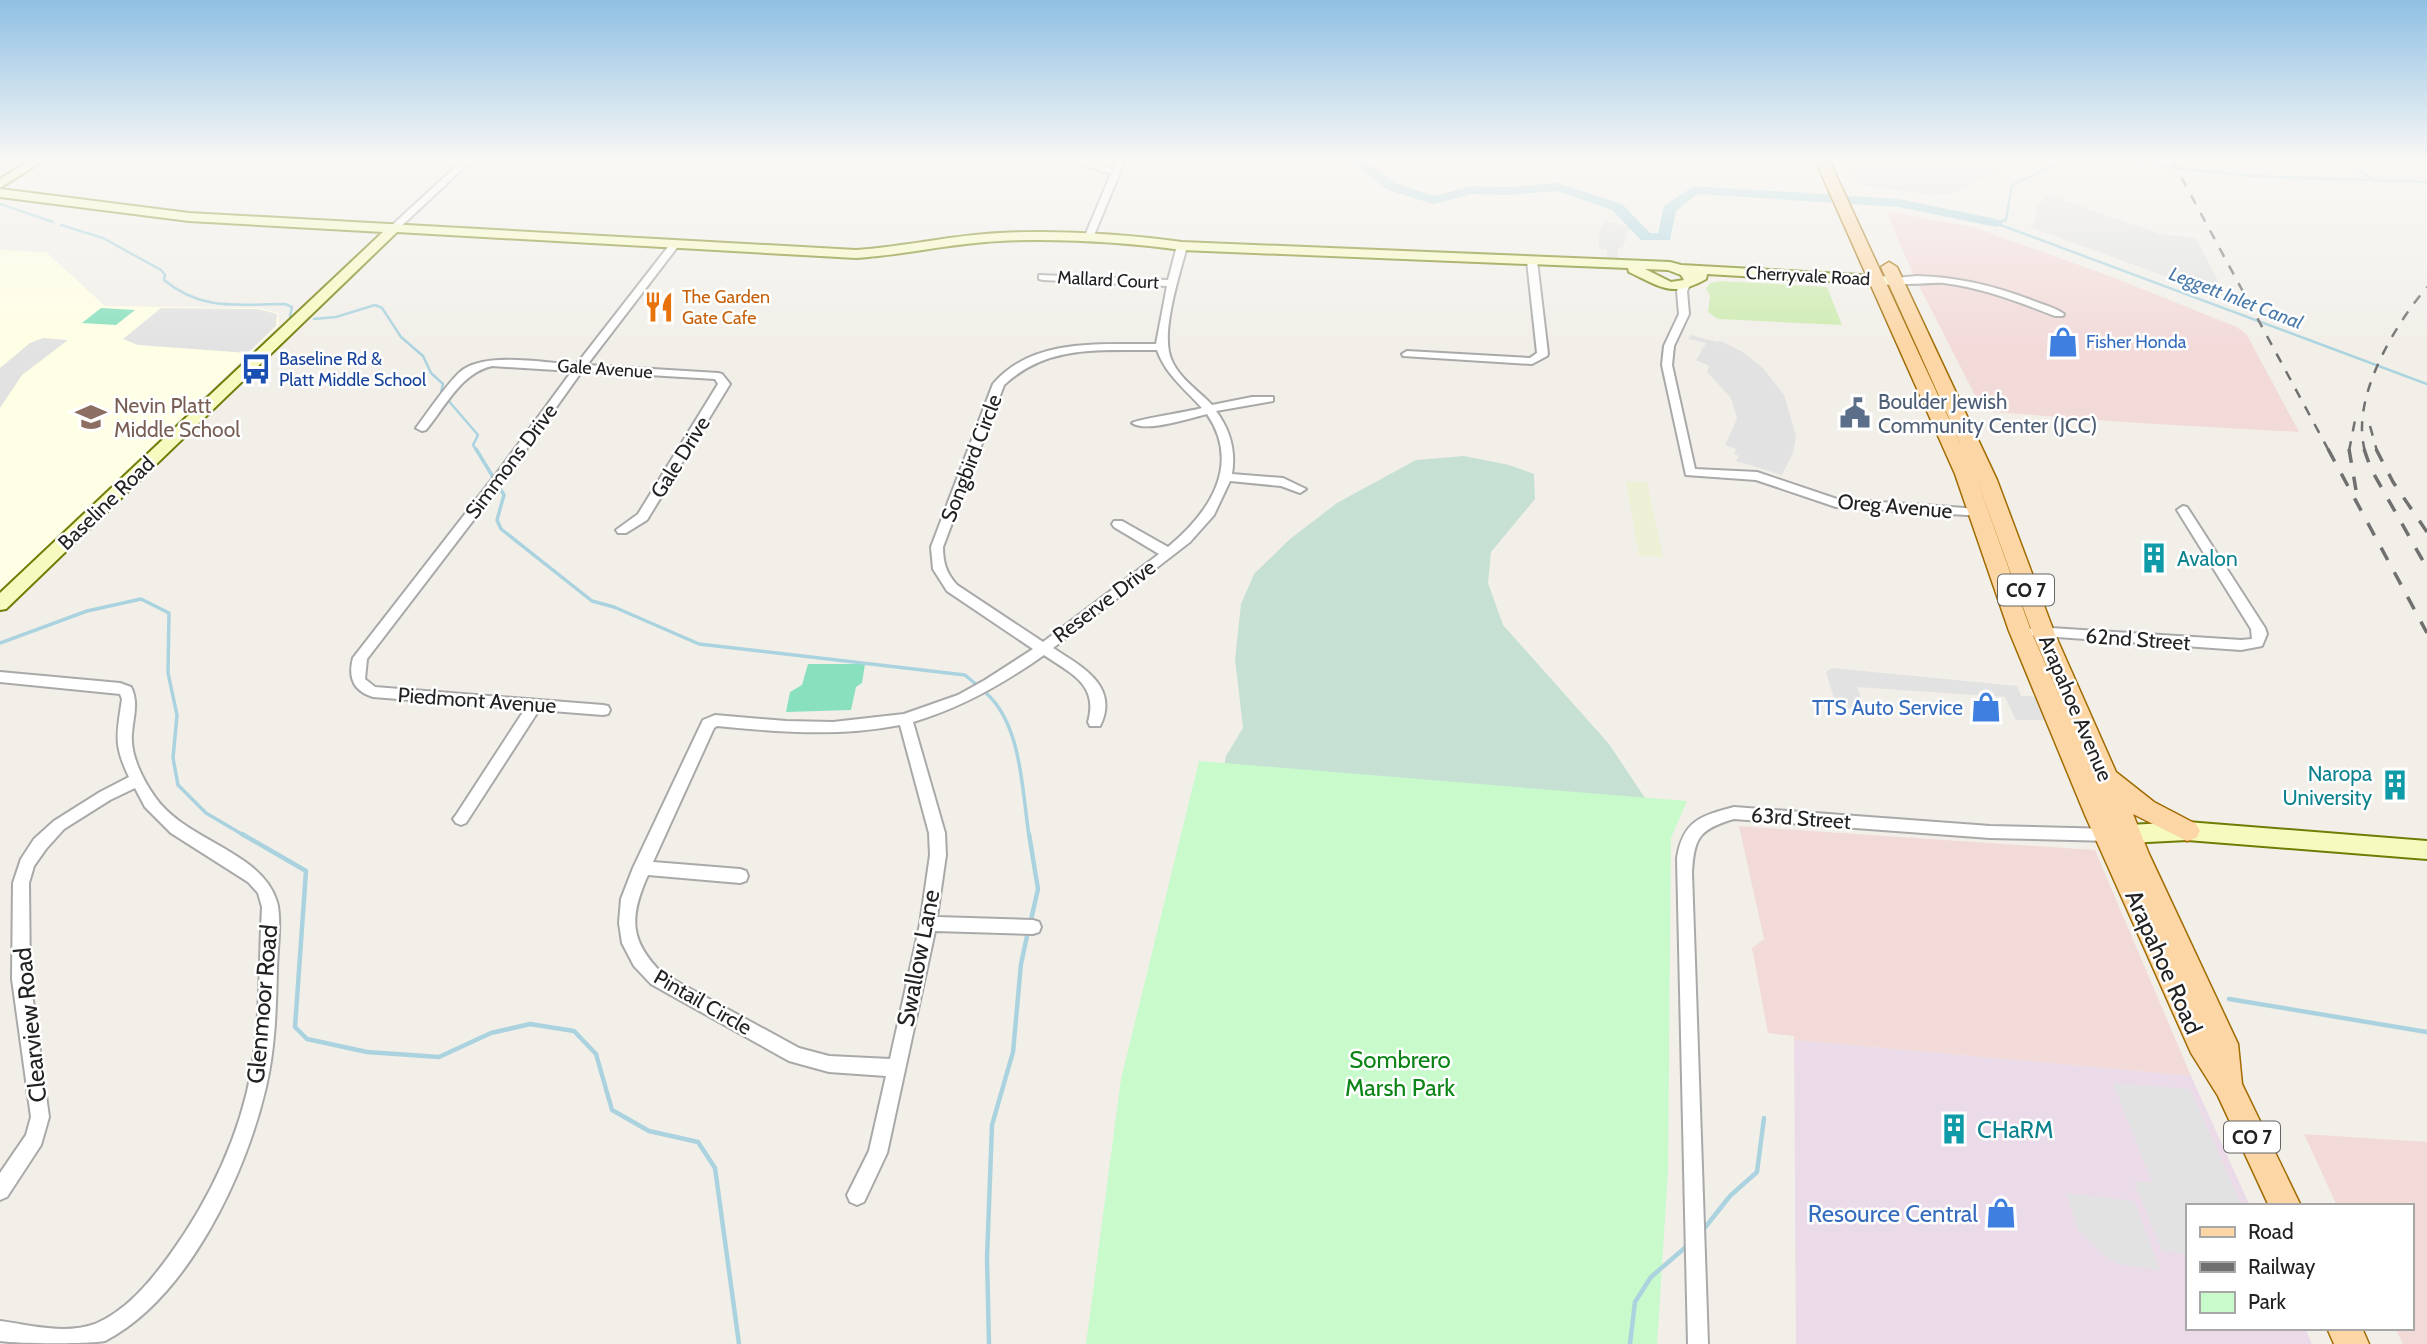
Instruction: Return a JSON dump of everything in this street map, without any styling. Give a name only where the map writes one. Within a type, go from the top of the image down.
[{"type":"main road","name":"Arapahoe Avenue","points":[[1860,223],[1982,468],[2043,632],[2105,775],[2118,835]]},
{"type":"main road","name":"Arapahoe Avenue","points":[[1886,280],[1965,474],[2020,631],[2118,835]]},
{"type":"main road","points":[[2105,775],[2130,800],[2187,831]]},
{"type":"main road","name":"Arapahoe Road","points":[[2118,835],[2201,1044],[2228,1086],[2284,1204]]},
{"type":"street","points":[[295,223],[856,254],[903,251],[998,237],[1089,238],[1182,246],[1570,263],[1633,269],[1657,277],[1686,278]]},
{"type":"street","points":[[393,229],[400,223]]},
{"type":"street","points":[[1089,238],[1094,223]]},
{"type":"street","points":[[361,227],[379,235],[380,242]]},
{"type":"street","name":"Baseline Road","points":[[0,604],[393,229]]},
{"type":"street","name":"Simmons Drive","points":[[357,679],[360,658],[674,245]]},
{"type":"street","points":[[1161,347],[1182,246]]},
{"type":"street","points":[[1407,354],[1532,360],[1539,358],[1543,354],[1532,261]]},
{"type":"street","points":[[1657,277],[1670,266],[1686,278]]},
{"type":"street","name":"Cherryvale Road","points":[[1686,278],[1720,271],[1886,280]]},
{"type":"street","name":"Mallard Court","points":[[1043,277],[1174,283]]},
{"type":"street","points":[[1657,277],[1684,308]]},
{"type":"street","points":[[1684,308],[1682,291],[1686,278]]},
{"type":"street","points":[[1911,278],[1964,282],[2059,314],[1961,286],[1886,280],[1911,278]]},
{"type":"street","name":"Oreg Avenue","points":[[1684,308],[1669,346],[1667,365],[1690,472],[1757,476],[1836,503],[1979,513]]},
{"type":"street","name":"Reserve Drive","points":[[708,724],[715,720],[790,728],[834,729],[905,719],[970,696],[1003,677],[1043,648],[1168,552],[1206,517],[1219,497],[1226,477],[1228,459],[1226,441],[1211,410],[1170,367],[1161,347]]},
{"type":"street","name":"Songbird Circle","points":[[1095,722],[1099,699],[1095,688],[1085,676],[951,588],[941,576],[936,562],[937,547],[999,384],[1019,365],[1032,358],[1075,349],[1161,347]]},
{"type":"street","name":"Gale Avenue","points":[[422,428],[464,374],[492,363],[718,376]]},
{"type":"street","name":"Gale Drive","points":[[622,530],[643,517],[724,384],[718,376]]},
{"type":"street","points":[[1138,423],[1159,423],[1251,399],[1269,399]]},
{"type":"street","points":[[1226,477],[1283,482],[1300,489]]},
{"type":"street","name":"62nd Street","points":[[2020,631],[2241,645],[2257,643],[2260,634],[2258,628],[2183,510]]},
{"type":"street","points":[[1118,524],[1168,552]]},
{"type":"street","name":"Glenmoor Road","points":[[0,677],[120,688],[126,691],[129,699],[124,736],[125,756],[150,803],[177,829],[254,877],[265,890],[270,907],[263,1045],[258,1087],[246,1129],[225,1177],[162,1286],[140,1308],[111,1328],[88,1338],[64,1342],[0,1331]]},
{"type":"street","name":"Piedmont Avenue","points":[[357,679],[363,687],[373,692],[603,710]]},
{"type":"street","points":[[461,819],[534,705]]},
{"type":"street","name":"Swallow Lane","points":[[857,1195],[878,1153],[928,925],[937,855],[937,833],[905,719]]},
{"type":"street","name":"Pintail Circle","points":[[708,724],[629,899],[625,922],[629,944],[639,963],[657,979],[796,1055],[829,1064],[896,1068]]},
{"type":"street","name":"Clearview Road","points":[[0,1189],[34,1139],[40,1117],[21,979],[20,883],[34,854],[58,825],[105,796],[136,781]]},
{"type":"street","name":"63rd Street","points":[[1698,1344],[1684,873],[1685,848],[1690,834],[1698,825],[1734,813],[1990,832],[2118,835],[2187,831],[2427,850]]},
{"type":"street","points":[[641,868],[740,876]]},
{"type":"street","points":[[928,925],[1032,927]]},
{"type":"shaded area","points":[[1604,223],[1630,227],[1623,247],[1617,249],[1619,262],[1607,261],[1607,250],[1599,248],[1598,236]]},
{"type":"shaded area","points":[[1891,223],[1950,223],[1973,227],[2115,278],[2237,327],[2247,335],[2299,432],[2138,423],[1982,409],[1912,272]]},
{"type":"shaded area","points":[[2034,223],[2128,223],[2160,234],[2196,238],[2225,295],[2217,295],[2030,227]]},
{"type":"shaded area","name":"Nevin Platt Middle School","points":[[0,250],[46,252],[105,306],[259,308],[278,313],[279,325],[0,591]]},
{"type":"shaded area","points":[[161,308],[258,309],[277,314],[276,326],[248,353],[138,345],[123,339]]},
{"type":"shaded area","points":[[1691,335],[1721,341],[1743,352],[1763,368],[1784,395],[1796,436],[1793,453],[1782,475],[1736,461],[1739,456],[1734,454],[1736,449],[1725,445],[1737,419],[1731,398],[1707,372],[1709,366],[1696,360],[1706,343],[1688,339]]},
{"type":"shaded area","points":[[43,338],[68,340],[22,375],[0,408],[0,368],[30,343]]},
{"type":"shaded area","points":[[1464,456],[1509,465],[1534,474],[1535,499],[1491,552],[1488,583],[1503,625],[1609,744],[1649,804],[1220,789],[1226,756],[1243,728],[1235,659],[1241,604],[1254,574],[1290,539],[1337,503],[1416,460]]},
{"type":"shaded area","points":[[1626,481],[1647,482],[1663,557],[1639,556]]},
{"type":"shaded area","points":[[1832,668],[2017,686],[2021,696],[2032,696],[2039,700],[2048,720],[2016,720],[2005,697],[1857,687],[1865,709],[1837,708],[1826,672]]},
{"type":"shaded area","points":[[1739,826],[2095,850],[2191,1076],[1794,1040],[1794,1036],[1768,1033],[1752,948],[1764,939]]},
{"type":"shaded area","points":[[1794,1040],[2191,1076],[2249,1204],[2186,1204],[2186,1330],[2306,1330],[2312,1344],[1796,1344]]},
{"type":"shaded area","points":[[2113,1083],[2190,1089],[2241,1204],[2186,1204],[2186,1254],[2162,1251],[2134,1182],[2152,1182]]},
{"type":"shaded area","points":[[2304,1134],[2427,1142],[2427,1344],[2403,1344],[2396,1330],[2413,1330],[2413,1204],[2336,1204]]},
{"type":"shaded area","points":[[2066,1193],[2134,1201],[2160,1270],[2118,1264],[2103,1255],[2079,1231]]},
{"type":"green space","points":[[1720,281],[1827,287],[1842,325],[1718,319],[1708,312],[1710,296],[1706,288],[1710,283]]},
{"type":"green space","points":[[101,308],[135,310],[116,325],[82,323]]},
{"type":"green space","points":[[808,664],[865,664],[862,683],[856,687],[851,710],[786,712],[790,692],[802,685]]},
{"type":"green space","name":"Sombrero Marsh Park","points":[[1199,761],[1687,801],[1671,838],[1668,1171],[1657,1344],[1086,1344],[1121,1079]]},
{"type":"waterway","points":[[1632,223],[1646,237],[1665,237],[1667,223]]},
{"type":"waterway","name":"Leggett Inlet Canal","points":[[1998,224],[2427,384]]},
{"type":"waterway","points":[[61,225],[103,238],[161,270],[165,275],[164,280],[193,297],[222,304],[285,304],[292,307],[290,316]]},
{"type":"waterway","points":[[314,319],[336,317],[375,305],[382,308],[401,337],[423,356],[431,373],[443,384],[441,392],[478,435],[473,445],[477,451]]},
{"type":"waterway","points":[[476,449],[504,495],[497,520],[501,529],[592,601],[614,607],[699,644],[965,675],[978,686]]},
{"type":"waterway","points":[[0,643],[87,611],[141,599],[169,613],[168,673],[177,715],[173,758],[178,785],[206,813],[245,836]]},
{"type":"waterway","points":[[986,693],[998,706],[1014,740],[1029,836]]},
{"type":"waterway","points":[[242,834],[306,871],[295,1027],[307,1039],[367,1052],[439,1057],[491,1033],[530,1024],[574,1031],[596,1054],[612,1110],[649,1131],[698,1142],[715,1168],[739,1344]]},
{"type":"waterway","points":[[1029,834],[1038,889],[1030,924]]},
{"type":"waterway","points":[[989,1344],[987,1258],[992,1125],[1013,1052],[1021,964],[1027,936]]},
{"type":"waterway","points":[[2229,999],[2427,1032]]},
{"type":"waterway","points":[[1703,1230],[1730,1196],[1757,1172],[1764,1118]]},
{"type":"waterway","points":[[1630,1344],[1635,1302],[1651,1277],[1687,1246]]},
{"type":"railway","points":[[2206,223],[2329,451]]},
{"type":"railway","points":[[2365,451],[2362,431],[2369,387],[2389,342],[2427,287]]},
{"type":"railway","points":[[2349,450],[2356,415]]},
{"type":"railway","points":[[2370,426],[2377,451]]},
{"type":"railway","points":[[2328,449],[2427,633]]},
{"type":"railway","points":[[2364,449],[2371,469],[2427,568]]},
{"type":"railway","points":[[2349,450],[2356,490]]},
{"type":"railway","points":[[2377,451],[2393,482],[2427,532]]},
{"type":"place","name":"The Garden Gate Cafe","points":[[659,307]]},
{"type":"place","name":"Fisher Honda","points":[[2063,342]]},
{"type":"place","name":"Baseline Rd & Platt Middle School","points":[[256,369]]},
{"type":"place","name":"Boulder Jewish Community Center (JCC)","points":[[1855,413]]},
{"type":"place","name":"Nevin Platt Middle School","points":[[91,417]]},
{"type":"place","name":"Avalon","points":[[2154,558]]},
{"type":"place","name":"TTS Auto Service","points":[[1986,707]]},
{"type":"place","name":"Naropa University","points":[[2395,785]]},
{"type":"place","name":"CHaRM","points":[[1954,1129]]},
{"type":"place","name":"Resource Central","points":[[2001,1213]]}]
